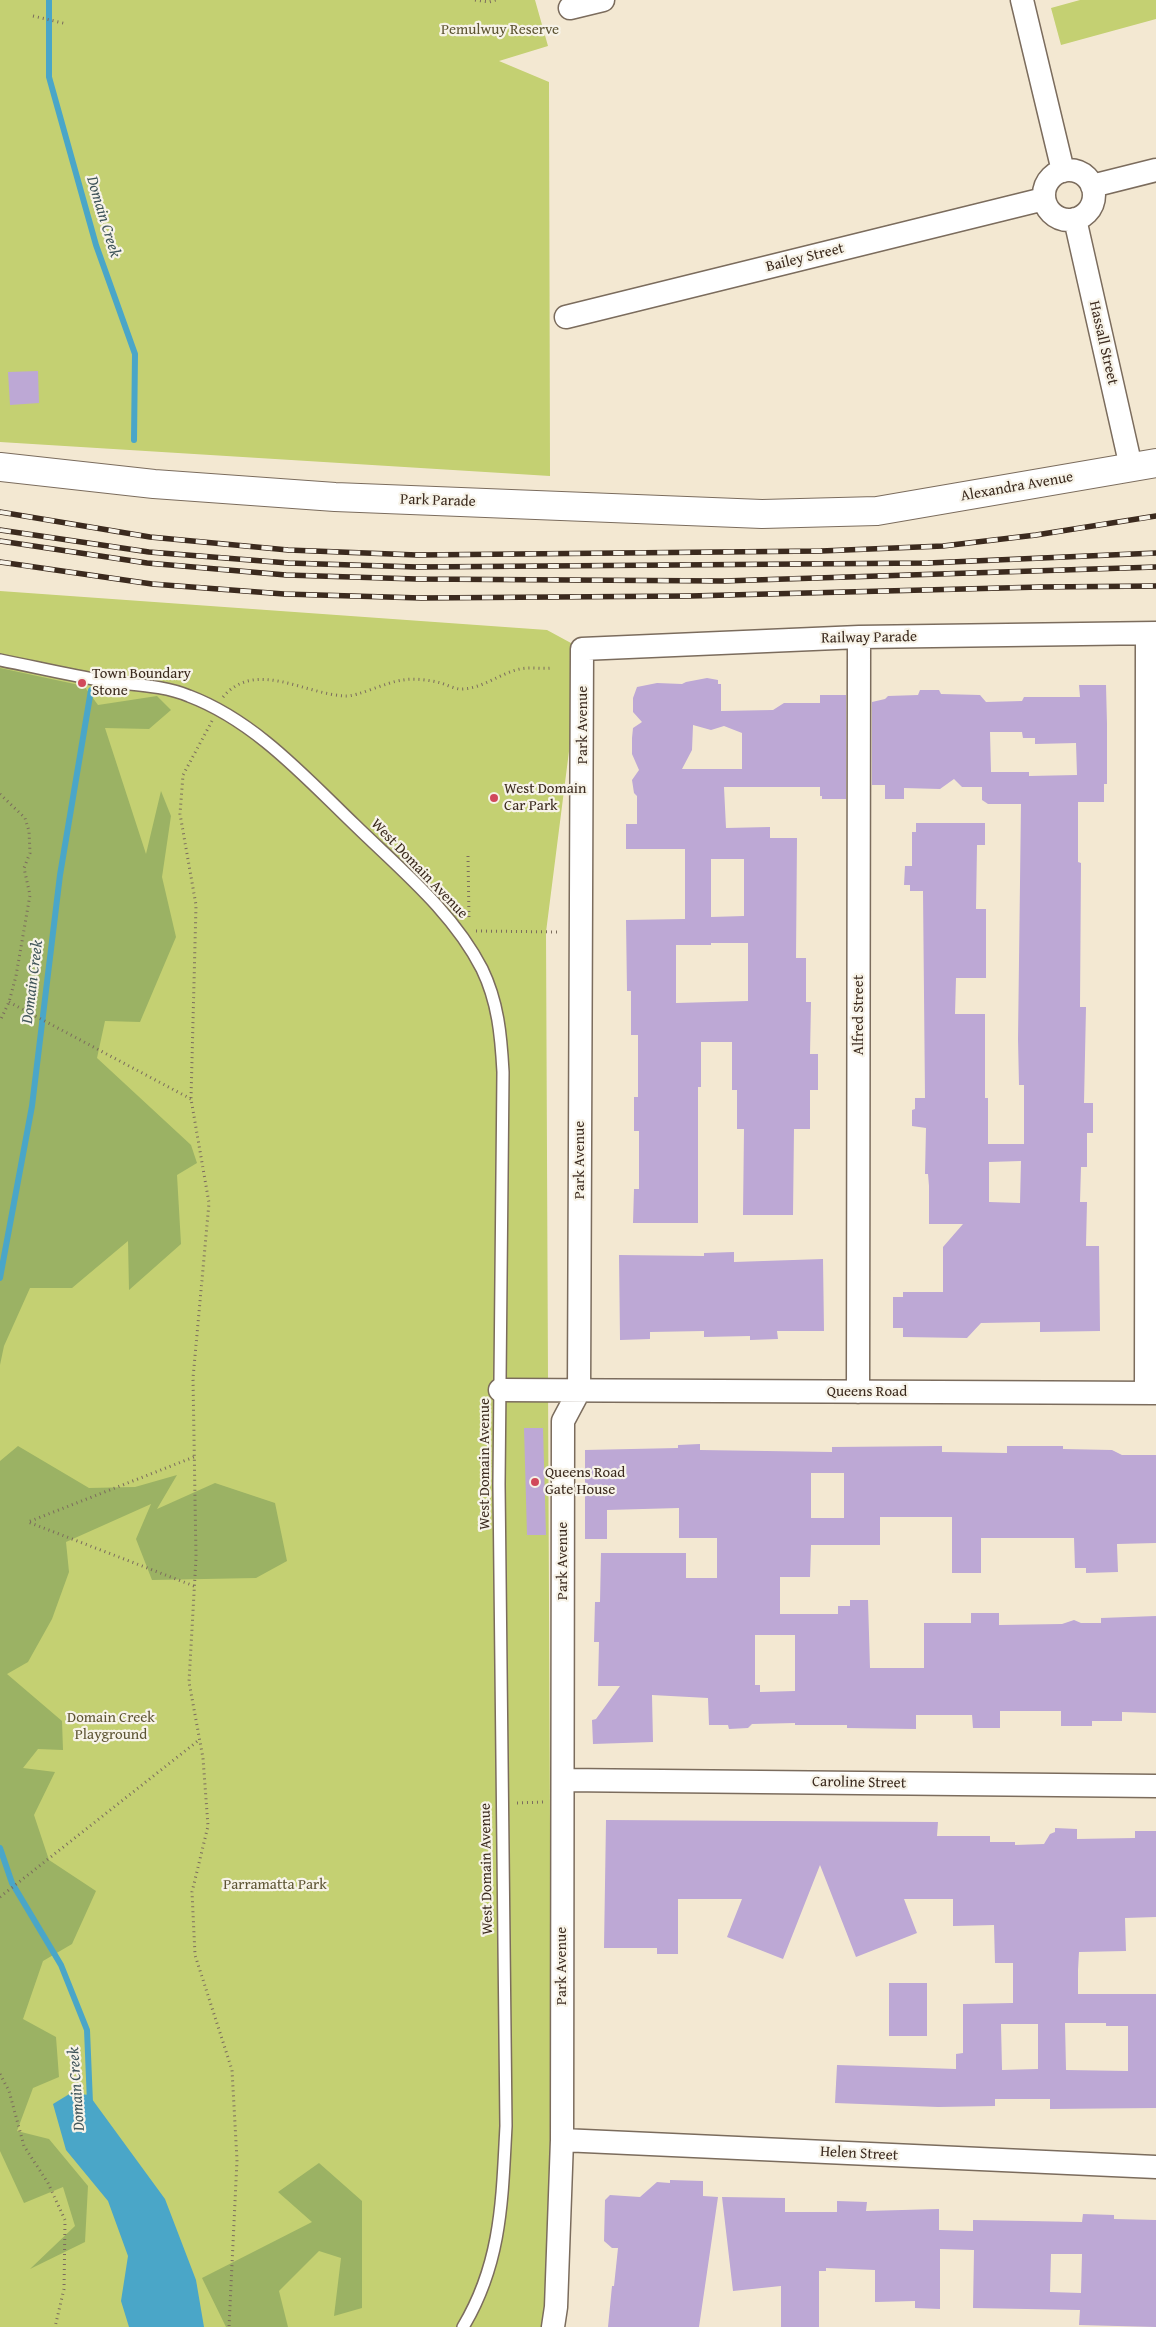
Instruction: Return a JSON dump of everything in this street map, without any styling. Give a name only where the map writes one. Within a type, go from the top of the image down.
[{"type":"street","points":[[570,8],[603,0]]},
{"type":"street","points":[[1022,0],[1064,171]]},
{"type":"street","points":[[1070,170],[1083,174],[1092,186],[1092,202],[1089,209],[1075,219],[1058,218],[1052,213],[1044,199],[1046,184],[1056,173],[1064,171],[1070,170]]},
{"type":"street","points":[[1092,186],[1156,170]]},
{"type":"street","name":"Bailey Street","points":[[566,317],[1044,199]]},
{"type":"street","name":"Hassall Street","points":[[1075,219],[1144,465]]},
{"type":"street","name":"Alexandra Avenue","points":[[877,511],[1144,465]]},
{"type":"street","name":"Park Parade","points":[[0,467],[154,484],[335,497],[762,514],[877,511]]},
{"type":"street","points":[[1151,1393],[1152,634]]},
{"type":"street","name":"Railway Parade","points":[[582,649],[859,638],[1152,634]]},
{"type":"street","name":"Alfred Street","points":[[858,1392],[859,638]]},
{"type":"street","name":"Park Avenue","points":[[553,2327],[556,2307],[562,2140],[563,1420],[579,1391],[582,649]]},
{"type":"street","name":"Queens Road","points":[[500,1390],[1151,1393]]},
{"type":"street","name":"Caroline Street","points":[[563,1790],[1156,1786]]},
{"type":"street","name":"Helen Street","points":[[562,2140],[1156,2167]]},
{"type":"lane","points":[[0,660],[75,676],[163,689],[188,695],[217,708]]},
{"type":"lane","name":"West Domain Avenue","points":[[217,708],[234,718],[277,751],[400,869],[458,931],[489,985],[500,1021],[503,1072],[500,1390],[501,1805],[506,2126],[502,2198],[494,2249],[488,2277],[476,2305],[463,2327]]},
{"type":"path","points":[[475,0],[489,2],[496,0]]},
{"type":"path","points":[[34,16],[67,24]]},
{"type":"path","points":[[229,2327],[237,2160],[232,2070],[195,1955],[192,1892],[208,1826],[199,1740],[189,1682],[194,1586],[193,1378],[209,1203],[191,1099],[196,905],[180,814],[183,775],[217,708],[231,688],[249,680],[269,678],[308,691],[348,696],[404,679],[424,680],[459,689],[476,686],[520,669],[551,668]]},
{"type":"path","points":[[0,794],[25,818],[29,831],[30,853],[24,868],[30,895],[16,976],[9,1002],[0,1021]]},
{"type":"path","points":[[458,931],[469,921],[468,856]]},
{"type":"path","points":[[458,931],[582,933]]},
{"type":"path","points":[[9,1002],[191,1099]]},
{"type":"path","points":[[194,1457],[28,1522],[194,1586]]},
{"type":"path","points":[[1,1896],[199,1740]]},
{"type":"path","points":[[501,1805],[563,1790]]},
{"type":"path","points":[[0,2074],[8,2091],[24,2146],[48,2183],[65,2220],[64,2289],[55,2327]]},
{"type":"green space","name":"Pemulwuy Reserve","points":[[0,0],[535,0],[548,46],[499,61],[549,82],[550,476],[0,442]]},
{"type":"green space","points":[[1080,0],[1156,0],[1156,19],[1061,45],[1051,8]]},
{"type":"green space","name":"Parramatta Park","points":[[0,591],[547,630],[582,649],[546,932],[552,2272],[541,2327],[0,2327]]},
{"type":"green space","points":[[0,668],[84,686],[98,705],[157,696],[171,710],[149,729],[105,728],[146,854],[161,791],[171,816],[162,877],[176,937],[140,1022],[105,1021],[97,1058],[191,1145],[197,1163],[177,1175],[181,1244],[129,1290],[128,1241],[72,1288],[30,1288],[4,1346],[0,1365]]},
{"type":"green space","points":[[18,1446],[89,1488],[135,1487],[177,1475],[157,1509],[215,1483],[275,1503],[287,1561],[256,1578],[152,1580],[136,1539],[151,1504],[66,1542],[69,1572],[52,1619],[28,1662],[7,1674],[62,1721],[63,1750],[38,1749],[23,1768],[55,1772],[34,1815],[49,1860],[96,1891],[72,1944],[43,1961],[23,2019],[56,2037],[59,2077],[33,2088],[17,2131],[49,2139],[88,2186],[85,2242],[30,2269],[75,2226],[63,2187],[24,2203],[0,2151],[0,1461]]},
{"type":"green space","points":[[319,2163],[362,2201],[362,2308],[334,2316],[341,2258],[319,2251],[279,2291],[288,2327],[226,2327],[202,2278],[312,2222],[278,2192]]},
{"type":"water","points":[[71,2093],[89,2095],[165,2199],[196,2280],[204,2327],[129,2327],[121,2301],[128,2256],[108,2201],[66,2150],[53,2104]]},
{"type":"building","points":[[38,371],[39,403],[10,405],[8,372]]},
{"type":"building","points":[[707,678],[718,680],[718,684],[721,684],[721,711],[773,710],[784,703],[820,703],[820,695],[846,695],[846,799],[822,799],[820,787],[724,787],[726,828],[770,827],[770,838],[797,838],[796,958],[806,958],[806,1002],[811,1002],[810,1054],[818,1054],[818,1090],[810,1090],[810,1129],[794,1129],[793,1215],[743,1215],[744,1129],[737,1129],[737,1090],[732,1090],[732,1042],[701,1042],[701,1087],[698,1087],[698,1223],[633,1223],[634,1189],[639,1189],[639,1131],[634,1131],[634,1097],[638,1097],[638,1035],[631,1035],[631,991],[627,991],[626,920],[685,919],[685,849],[626,849],[626,824],[637,824],[637,796],[634,793],[632,780],[639,770],[632,754],[633,728],[642,722],[633,712],[633,698],[637,687],[657,683],[682,684]],"holes":[[[693,725],[711,730],[724,726],[742,733],[742,769],[682,769],[692,750]],[[711,859],[744,859],[744,916],[711,917]],[[711,943],[748,943],[748,1001],[676,1003],[676,945],[711,945]]]},
{"type":"building","points":[[1079,685],[1106,685],[1107,784],[1104,784],[1104,802],[1078,802],[1078,862],[1081,863],[1080,1007],[1086,1007],[1084,1103],[1093,1103],[1093,1133],[1087,1133],[1087,1167],[1081,1167],[1080,1202],[1087,1202],[1086,1246],[1099,1246],[1100,1331],[1040,1332],[1040,1322],[981,1323],[967,1338],[903,1337],[903,1328],[893,1328],[893,1297],[903,1297],[903,1292],[943,1292],[943,1247],[963,1224],[929,1224],[929,1186],[928,1174],[925,1174],[926,1128],[912,1126],[912,1110],[915,1109],[915,1098],[925,1098],[923,891],[910,891],[910,885],[904,885],[905,866],[912,866],[912,832],[916,832],[916,823],[985,823],[985,845],[977,845],[976,909],[986,909],[986,978],[956,978],[955,1014],[985,1014],[985,1098],[988,1098],[988,1144],[1024,1144],[1024,1085],[1019,1085],[1018,1039],[1021,804],[988,804],[982,800],[982,787],[962,787],[954,779],[940,789],[904,788],[904,799],[885,799],[885,785],[872,785],[872,702],[885,699],[888,696],[918,695],[920,690],[939,690],[941,694],[980,695],[986,702],[1022,701],[1024,697],[1080,697]],"holes":[[[990,732],[1022,732],[1023,738],[1035,738],[1035,744],[1076,743],[1077,775],[1029,776],[1029,772],[991,772]],[[1021,1161],[1020,1203],[989,1202],[989,1162]]]},
{"type":"building","points":[[734,1252],[734,1262],[823,1259],[824,1331],[777,1331],[778,1339],[750,1340],[750,1336],[704,1337],[704,1331],[650,1332],[650,1339],[620,1340],[619,1255],[704,1256],[704,1253]]},
{"type":"building","name":"Queens Road Gate House","points":[[524,1428],[543,1428],[546,1535],[527,1535]]},
{"type":"building","points":[[700,1444],[700,1450],[832,1452],[832,1447],[942,1446],[942,1452],[1007,1453],[1007,1446],[1063,1446],[1063,1449],[1112,1450],[1122,1455],[1156,1455],[1156,1543],[1117,1544],[1118,1572],[1086,1573],[1086,1568],[1075,1568],[1074,1538],[981,1538],[981,1573],[952,1573],[952,1517],[880,1517],[880,1545],[811,1545],[810,1577],[780,1577],[780,1614],[838,1614],[838,1606],[850,1606],[850,1600],[868,1600],[870,1668],[924,1668],[924,1623],[971,1623],[971,1613],[999,1613],[999,1625],[1062,1624],[1074,1620],[1081,1623],[1101,1623],[1101,1618],[1156,1616],[1156,1713],[1122,1712],[1122,1721],[1092,1721],[1092,1726],[1061,1726],[1061,1711],[1000,1711],[1000,1728],[973,1728],[972,1715],[916,1715],[916,1729],[847,1728],[847,1725],[795,1725],[795,1723],[752,1724],[748,1728],[729,1729],[728,1725],[709,1725],[708,1698],[652,1695],[653,1742],[593,1744],[592,1720],[596,1719],[620,1686],[598,1686],[599,1642],[594,1642],[595,1602],[600,1602],[601,1553],[686,1553],[686,1578],[717,1578],[717,1538],[679,1538],[679,1508],[607,1510],[607,1539],[585,1539],[585,1450],[678,1448],[678,1445]],"holes":[[[811,1473],[844,1473],[844,1518],[811,1518]],[[755,1635],[795,1635],[795,1691],[760,1692],[760,1685],[755,1685]]]},
{"type":"building","points":[[606,1820],[938,1822],[937,1836],[990,1836],[990,1842],[1015,1842],[1015,1845],[1044,1844],[1050,1834],[1055,1832],[1055,1828],[1077,1829],[1077,1839],[1135,1838],[1135,1831],[1156,1831],[1156,1917],[1125,1918],[1126,1951],[1079,1952],[1078,1994],[1156,1994],[1156,2108],[1050,2109],[1050,2099],[995,2099],[995,2106],[938,2107],[835,2103],[837,2065],[956,2069],[956,2054],[963,2053],[963,2004],[1013,2003],[1013,1963],[995,1963],[994,1925],[953,1926],[953,1899],[904,1899],[917,1933],[856,1957],[820,1865],[783,1959],[727,1937],[742,1899],[678,1899],[678,1954],[657,1954],[657,1948],[604,1948]],"holes":[[[1065,2023],[1106,2023],[1106,2026],[1128,2026],[1128,2071],[1066,2070]],[[1001,2024],[1038,2024],[1038,2069],[1002,2070]]]},
{"type":"building","points":[[889,1983],[927,1983],[927,2036],[889,2036]]},
{"type":"building","points":[[670,2180],[703,2181],[703,2196],[718,2197],[699,2327],[608,2327],[618,2248],[612,2248],[604,2241],[605,2200],[610,2195],[640,2197],[657,2182],[670,2183]]},
{"type":"building","points":[[722,2197],[785,2198],[785,2212],[837,2212],[837,2201],[867,2202],[866,2211],[939,2209],[939,2230],[973,2231],[973,2220],[1082,2222],[1083,2214],[1114,2215],[1114,2219],[1156,2220],[1156,2327],[1079,2325],[1080,2310],[973,2308],[974,2250],[940,2249],[940,2309],[915,2308],[915,2301],[875,2302],[875,2270],[826,2268],[826,2271],[819,2271],[819,2327],[781,2327],[781,2286],[733,2291]],"holes":[[[1051,2254],[1082,2254],[1081,2293],[1050,2292]]]},
{"type":"waterway","name":"Domain Creek","points":[[49,0],[49,77],[96,245],[135,354],[134,440]]},
{"type":"waterway","name":"Domain Creek","points":[[0,1278],[32,1106],[60,875],[91,690]]},
{"type":"waterway","name":"Domain Creek","points":[[0,1848],[12,1883],[61,1965],[87,2030],[90,2103]]},
{"type":"railway","points":[[0,512],[150,537],[288,550],[417,555],[821,551],[943,546],[1036,535],[1156,516]]},
{"type":"railway","points":[[0,530],[149,552],[288,563],[417,567],[928,563],[1156,553]]},
{"type":"railway","points":[[0,541],[147,563],[286,575],[416,579],[724,581],[1156,567]]},
{"type":"railway","points":[[0,562],[152,584],[284,594],[421,598],[690,596],[1156,586]]},
{"type":"place","name":"Town Boundary Stone","points":[[82,683]]},
{"type":"place","name":"West Domain Car Park","points":[[494,798]]},
{"type":"place","name":"Queens Road Gate House","points":[[535,1482]]},
{"type":"park label","name":"Domain Creek Playground","points":[[111,1726]]}]
